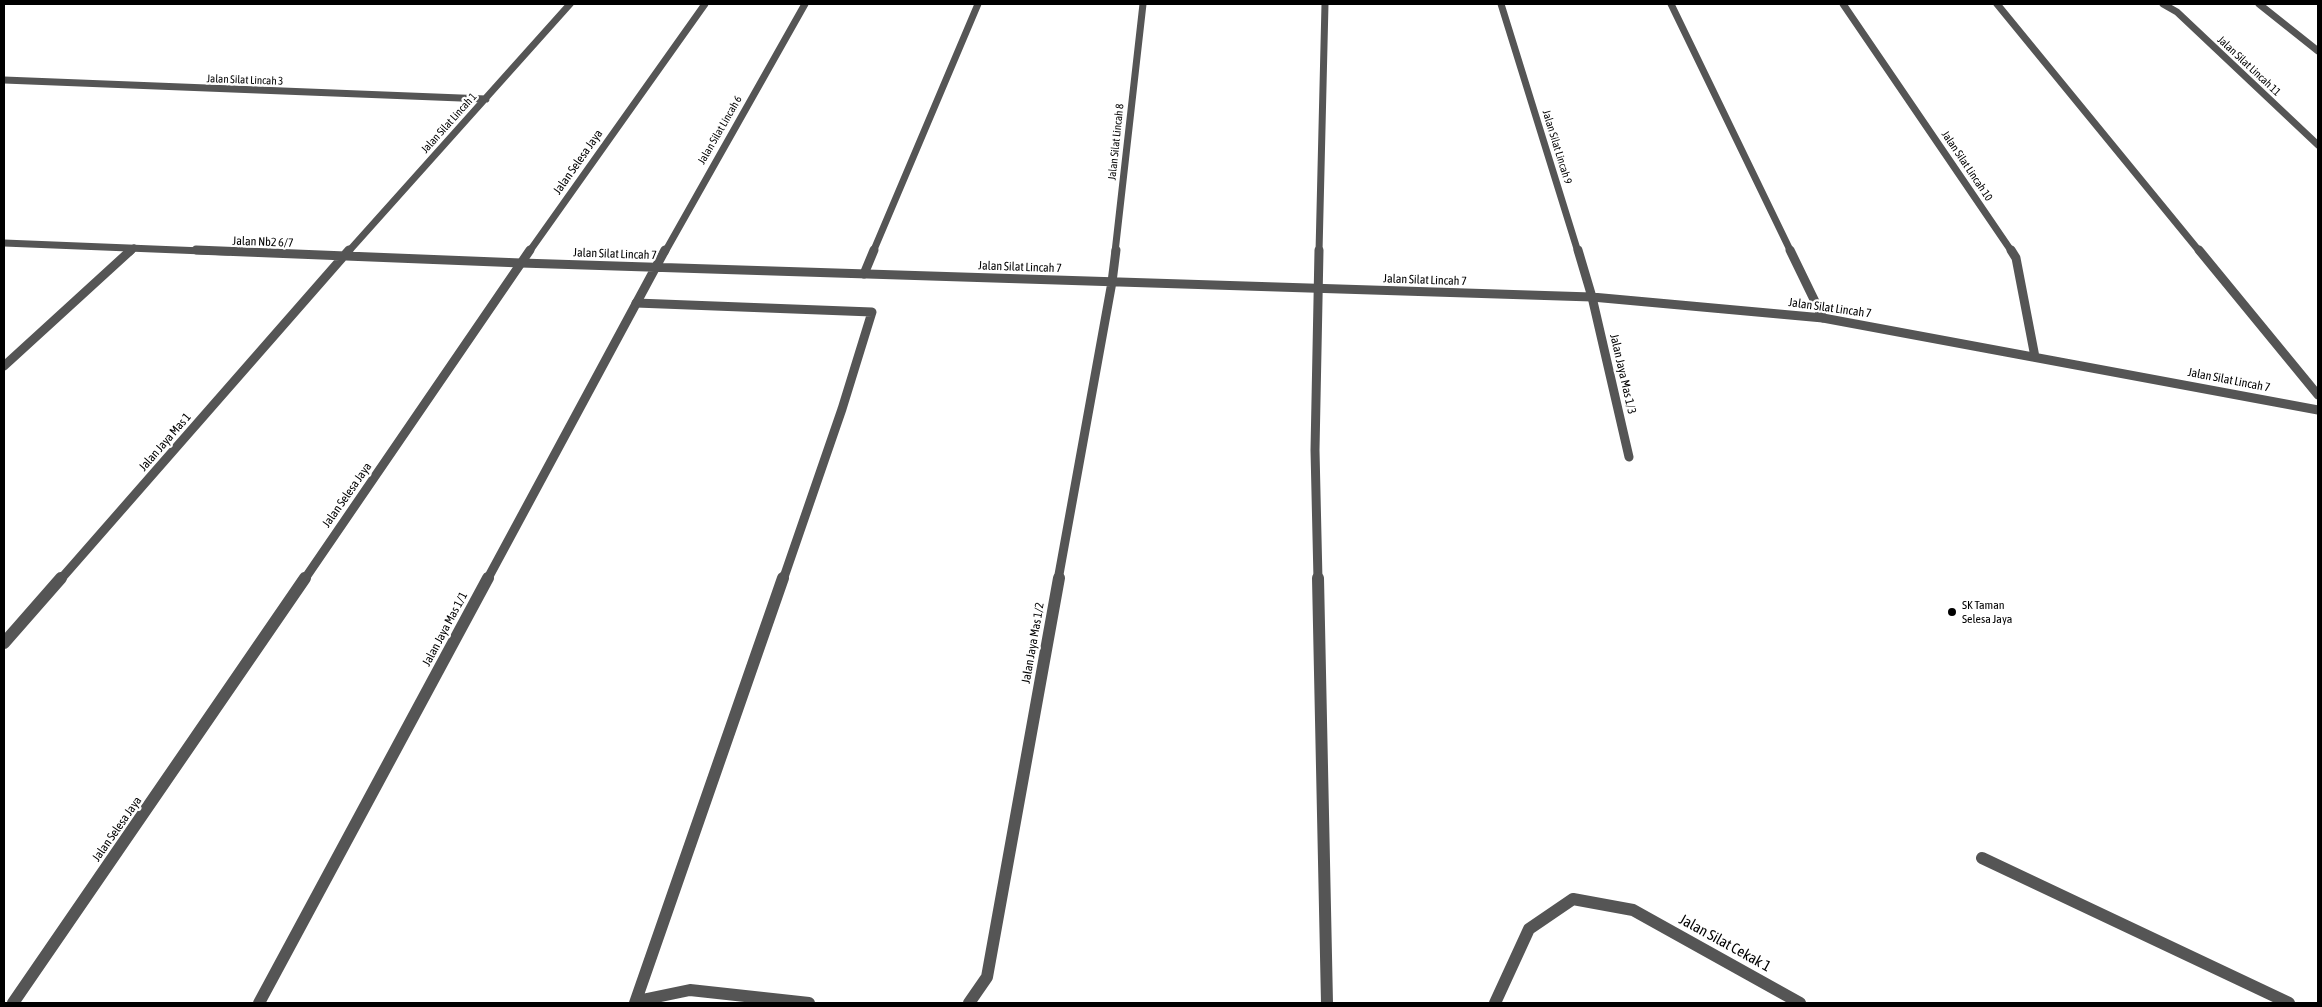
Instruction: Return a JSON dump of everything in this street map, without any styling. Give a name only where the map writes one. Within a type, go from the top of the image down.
[{"type":"street","name":"Jalan Silat Lincah 1","points":[[344,256],[570,4]]},
{"type":"street","name":"Jalan Selesa Jaya","points":[[13,1003],[522,263],[705,4]]},
{"type":"street","name":"Jalan Silat Lincah 6","points":[[656,267],[805,4]]},
{"type":"street","points":[[864,274],[978,4]]},
{"type":"street","name":"Jalan Silat Lincah 8","points":[[1112,282],[1144,4]]},
{"type":"street","points":[[1325,4],[1315,450],[1327,1003]]},
{"type":"street","name":"Jalan Silat Lincah 9","points":[[1501,4],[1592,297]]},
{"type":"street","points":[[1671,4],[1823,318]]},
{"type":"street","name":"Jalan Silat Lincah 10","points":[[1843,4],[2016,258],[2035,357]]},
{"type":"street","points":[[1997,4],[2318,395]]},
{"type":"street","name":"Jalan Silat Lincah 11","points":[[2163,4],[2177,12],[2318,145]]},
{"type":"street","points":[[2259,4],[2318,52]]},
{"type":"street","name":"Jalan Silat Lincah 3","points":[[4,80],[486,99]]},
{"type":"street","name":"Jalan Nb2 6/7","points":[[4,243],[522,263]]},
{"type":"street","points":[[4,366],[134,248]]},
{"type":"street","name":"Jalan Jaya Mas 1","points":[[4,643],[344,256]]},
{"type":"street","name":"Jalan Silat Lincah 7","points":[[522,263],[1592,297],[1823,318],[2318,410]]},
{"type":"street","name":"Jalan Jaya Mas 1/1","points":[[259,1003],[656,267]]},
{"type":"street","name":"Jalan Jaya Mas 1/2","points":[[970,1003],[987,977],[1112,282]]},
{"type":"street","name":"Jalan Jaya Mas 1/3","points":[[1592,297],[1629,457]]},
{"type":"street","points":[[636,303],[872,312],[842,409],[636,1002]]},
{"type":"street","points":[[1982,858],[2289,1003]]},
{"type":"street","name":"Jalan Silat Cekak 1","points":[[1495,1003],[1529,929],[1573,899],[1633,910],[1800,1003]]},
{"type":"street","points":[[636,1002],[690,990],[809,1003]]},
{"type":"place","name":"SK Taman Selesa Jaya","points":[[1952,612]]}]
